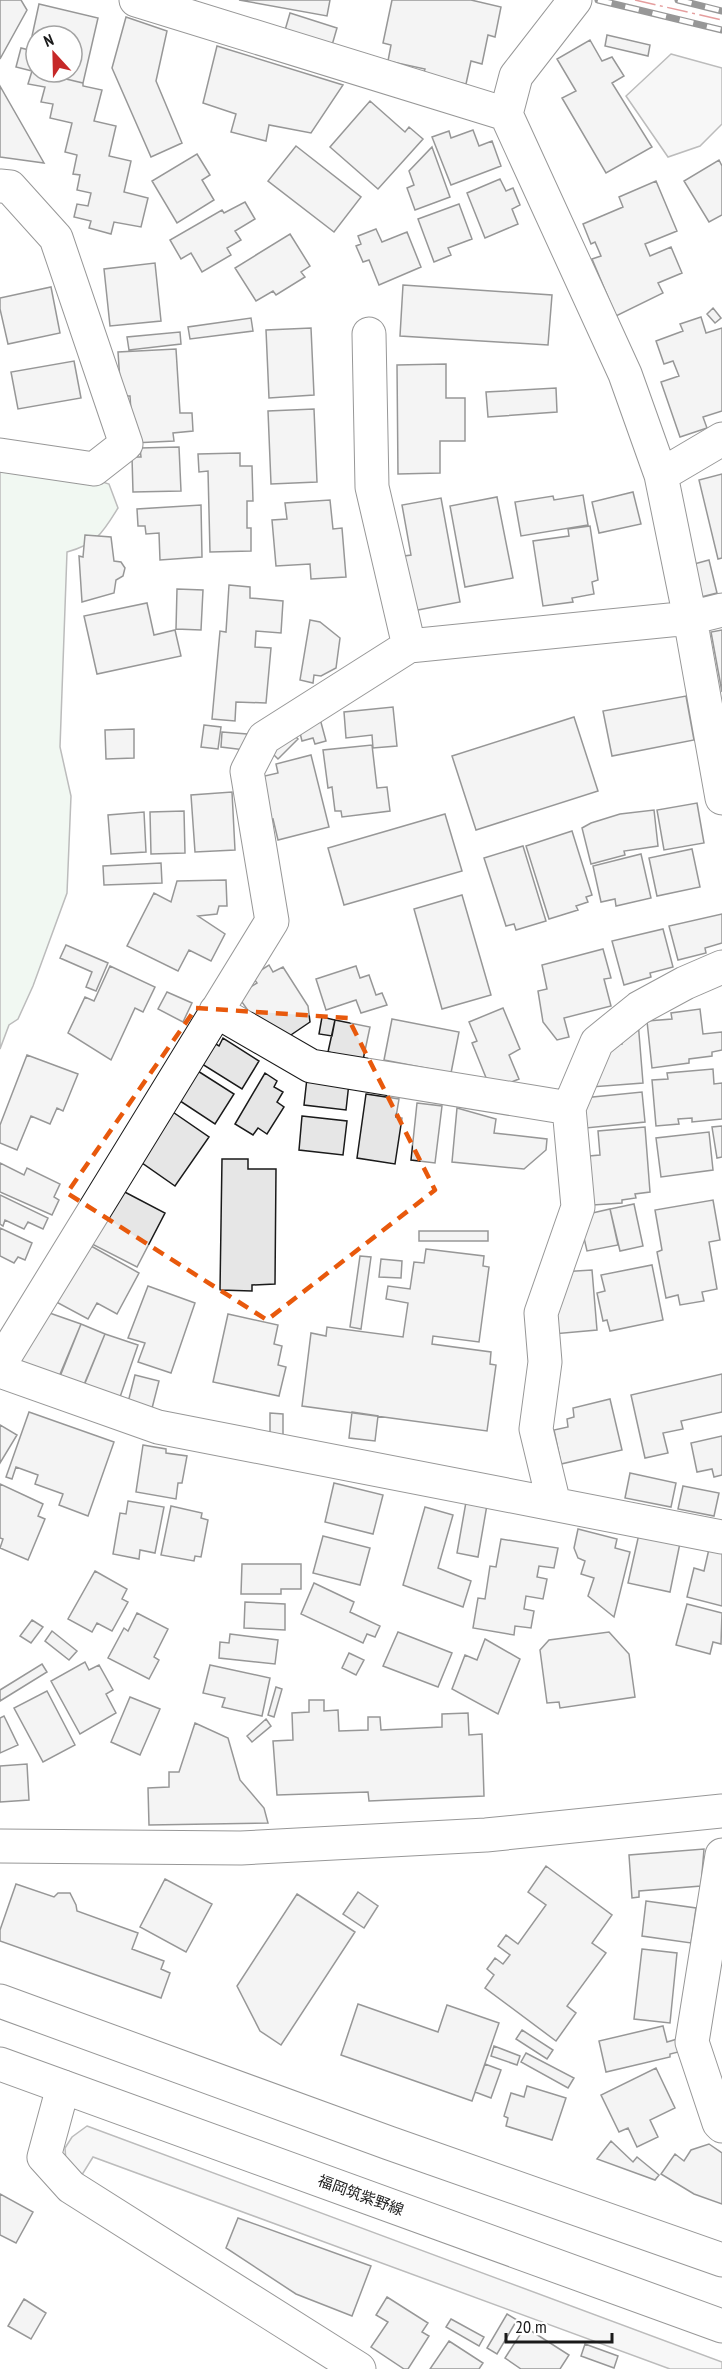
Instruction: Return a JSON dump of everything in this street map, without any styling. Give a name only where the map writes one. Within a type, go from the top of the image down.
[{"type":"street","points":[[136,0],[506,114]]},
{"type":"street","points":[[575,0],[516,76],[506,114],[625,374],[661,475],[690,618],[722,798]]},
{"type":"street","points":[[0,186],[10,187],[56,238],[126,444],[94,469],[0,455]]},
{"type":"street","points":[[369,334],[372,488],[409,646]]},
{"type":"street","points":[[661,475],[722,439]]},
{"type":"street","points":[[0,1364],[272,921],[247,771],[264,738],[409,646],[690,618],[722,610]]},
{"type":"street","points":[[554,1504],[536,1429],[545,1362],[541,1313],[578,1207],[568,1108],[597,1042],[639,1008],[685,983],[722,967]]},
{"type":"street","points":[[216,1011],[311,1066],[568,1108]]},
{"type":"street","points":[[0,1371],[158,1427],[722,1538]]},
{"type":"street","points":[[0,1846],[241,1848],[486,1835],[722,1811]]},
{"type":"street","points":[[722,1855],[692,2042],[722,2127]]},
{"type":"street","points":[[0,2001],[389,2143],[722,2260]]},
{"type":"street","name":"福岡筑紫野線","points":[[0,2064],[722,2326]]},
{"type":"street","points":[[63,2087],[44,2157],[71,2187],[359,2369]]},
{"type":"highlighted area","points":[[196,1008],[348,1018],[435,1190],[267,1320],[67,1193]]},
{"type":"green space","points":[[0,470],[71,472],[109,484],[118,508],[98,536],[86,545],[67,552],[60,747],[71,796],[67,893],[33,986],[18,1019],[9,1025],[0,1049]]},
{"type":"shaded area","points":[[671,54],[722,68],[722,124],[700,146],[668,157],[626,96]]},
{"type":"shaded area","points":[[87,2126],[722,2362],[722,2369],[670,2369],[93,2157],[80,2178],[66,2162],[65,2148],[72,2137]]},
{"type":"building","points":[[0,0],[21,0],[27,10],[0,59]]},
{"type":"building","points":[[239,0],[330,0],[327,16]]},
{"type":"building","points":[[392,0],[471,0],[501,7],[495,37],[488,35],[482,64],[471,61],[466,84],[423,75],[425,69],[388,61],[391,45],[383,43]]},
{"type":"building","points":[[39,4],[98,18],[84,79],[84,24],[35,24]]},
{"type":"building","points":[[290,13],[337,28],[330,52],[283,37]]},
{"type":"building","points":[[126,17],[167,31],[156,81],[182,143],[151,157],[112,68]]},
{"type":"building","points":[[607,35],[650,45],[648,56],[605,46]]},
{"type":"building","points":[[590,40],[602,61],[612,57],[624,76],[612,83],[652,147],[606,173],[562,98],[576,91],[557,59]]},
{"type":"building","points":[[217,46],[343,85],[311,133],[269,125],[266,141],[231,132],[236,114],[203,103]]},
{"type":"building","points":[[21,48],[24,49],[24,69],[16,67]]},
{"type":"building","points":[[28,84],[83,84],[83,86],[102,90],[94,121],[116,126],[109,156],[131,161],[124,192],[148,198],[141,227],[114,222],[111,234],[89,228],[91,221],[74,217],[77,204],[88,206],[91,193],[77,190],[80,175],[73,174],[77,155],[65,152],[72,123],[50,118],[53,104],[41,102],[45,87]]},
{"type":"building","points":[[0,86],[44,163],[0,157]]},
{"type":"building","points":[[370,101],[405,132],[409,127],[423,139],[378,189],[330,147]]},
{"type":"building","points":[[473,130],[479,146],[492,141],[501,166],[451,185],[432,137],[449,131],[451,138]]},
{"type":"building","points":[[296,146],[361,197],[334,232],[268,181]]},
{"type":"building","points":[[432,147],[450,197],[415,210],[407,188],[414,185],[409,171]]},
{"type":"building","points":[[197,154],[210,175],[202,180],[214,200],[177,223],[152,181]]},
{"type":"building","points":[[719,160],[722,166],[722,215],[709,222],[684,181]]},
{"type":"building","points":[[500,179],[506,191],[513,188],[520,205],[512,209],[518,224],[485,238],[467,193]]},
{"type":"building","points":[[656,181],[677,231],[645,244],[650,256],[671,247],[682,273],[658,283],[663,293],[616,316],[592,259],[601,256],[595,242],[591,244],[583,224],[623,207],[619,197]]},
{"type":"building","points":[[245,202],[255,219],[235,231],[241,240],[227,248],[231,255],[202,272],[191,253],[181,259],[170,240],[222,210],[224,213]]},
{"type":"building","points":[[459,204],[472,239],[448,248],[451,255],[434,262],[418,219]]},
{"type":"building","points":[[376,229],[382,242],[407,232],[421,267],[379,285],[369,260],[363,262],[356,246],[361,244],[358,236]]},
{"type":"building","points":[[290,234],[310,266],[301,272],[305,277],[276,295],[273,291],[256,301],[235,268]]},
{"type":"building","points":[[155,263],[161,321],[110,326],[104,269]]},
{"type":"building","points":[[403,285],[552,295],[548,345],[400,336]]},
{"type":"building","points":[[51,287],[60,333],[8,344],[0,309],[0,298]]},
{"type":"building","points":[[713,308],[721,318],[715,323],[707,314]]},
{"type":"building","points":[[701,317],[706,333],[722,328],[722,411],[703,417],[707,428],[680,437],[661,382],[679,376],[673,361],[664,364],[656,341],[683,331],[680,324]]},
{"type":"building","points":[[251,318],[253,331],[190,339],[188,327]]},
{"type":"building","points":[[311,328],[314,395],[269,398],[266,330]]},
{"type":"building","points":[[180,332],[181,344],[129,350],[127,337]]},
{"type":"building","points":[[176,349],[180,413],[192,413],[193,431],[173,433],[174,441],[133,443],[130,396],[121,396],[118,352]]},
{"type":"building","points":[[74,361],[81,398],[18,409],[11,372]]},
{"type":"building","points":[[446,364],[446,398],[465,398],[465,441],[440,441],[440,473],[398,474],[397,365]]},
{"type":"building","points":[[556,388],[557,412],[488,417],[486,392]]},
{"type":"building","points":[[314,409],[317,482],[271,484],[268,411]]},
{"type":"building","points":[[179,447],[181,491],[133,492],[132,457],[141,457],[140,448]]},
{"type":"building","points":[[240,453],[240,466],[252,466],[253,501],[247,501],[247,528],[251,528],[251,551],[210,552],[208,471],[199,472],[198,454]]},
{"type":"building","points":[[722,474],[722,558],[718,559],[699,480]]},
{"type":"building","points":[[633,492],[641,524],[599,533],[592,502]]},
{"type":"building","points":[[583,495],[588,525],[521,536],[515,502],[553,496],[554,500]]},
{"type":"building","points":[[497,497],[513,578],[465,587],[450,506]]},
{"type":"building","points":[[441,498],[460,602],[407,612],[397,557],[411,555],[402,505]]},
{"type":"building","points":[[330,500],[333,529],[342,528],[346,577],[311,579],[310,564],[276,566],[272,520],[287,519],[285,503]]},
{"type":"building","points":[[201,505],[202,557],[160,560],[159,533],[146,534],[145,526],[138,526],[137,509]]},
{"type":"building","points":[[590,526],[598,580],[592,582],[594,594],[572,598],[573,602],[543,606],[533,541],[569,536],[568,529]]},
{"type":"building","points":[[85,535],[111,537],[114,561],[121,562],[125,568],[123,576],[116,580],[114,593],[82,602],[79,556],[83,557]]},
{"type":"building","points":[[709,560],[717,593],[701,597],[694,564]]},
{"type":"building","points":[[229,585],[250,587],[250,598],[283,601],[281,633],[256,631],[255,647],[271,648],[266,703],[236,702],[235,721],[212,719],[220,631],[226,632]]},
{"type":"building","points":[[177,589],[203,590],[201,630],[176,629]]},
{"type":"building","points":[[147,603],[154,635],[175,630],[181,656],[97,674],[84,616]]},
{"type":"building","points":[[310,620],[320,622],[340,638],[336,668],[321,676],[314,675],[313,683],[300,680]]},
{"type":"building","points":[[722,630],[722,692],[711,632]]},
{"type":"building","points":[[686,696],[694,740],[612,756],[603,711]]},
{"type":"building","points":[[393,707],[397,746],[373,748],[372,735],[346,738],[344,712]]},
{"type":"building","points":[[319,715],[326,741],[315,744],[313,738],[302,741],[297,721]]},
{"type":"building","points":[[574,717],[598,791],[476,830],[452,756]]},
{"type":"building","points":[[204,725],[221,727],[218,749],[201,747]]},
{"type":"building","points":[[134,729],[134,758],[106,759],[105,730]]},
{"type":"building","points":[[289,730],[298,739],[278,759],[269,750]]},
{"type":"building","points":[[222,732],[247,734],[245,750],[221,747]]},
{"type":"building","points":[[372,745],[377,788],[387,787],[390,811],[342,817],[341,811],[335,811],[332,787],[328,788],[323,750]]},
{"type":"building","points":[[311,755],[329,827],[278,840],[273,819],[266,821],[256,778],[278,773],[276,764]]},
{"type":"building","points":[[232,792],[235,850],[195,852],[191,795]]},
{"type":"building","points":[[697,803],[704,843],[664,850],[657,810]]},
{"type":"building","points":[[654,810],[658,846],[624,851],[625,855],[591,864],[582,828],[620,814]]},
{"type":"building","points":[[184,811],[185,853],[151,854],[150,812]]},
{"type":"building","points":[[144,812],[146,852],[111,854],[108,815]]},
{"type":"building","points":[[445,814],[462,871],[344,905],[328,848]]},
{"type":"building","points":[[572,831],[592,895],[586,897],[588,902],[576,906],[578,910],[549,919],[526,846]]},
{"type":"building","points":[[523,846],[546,921],[516,930],[514,924],[506,926],[484,858]]},
{"type":"building","points":[[692,849],[700,887],[657,896],[649,858]]},
{"type":"building","points":[[641,854],[651,898],[616,906],[615,899],[601,902],[593,866]]},
{"type":"building","points":[[161,863],[162,883],[104,885],[103,866]]},
{"type":"building","points":[[226,880],[227,906],[219,906],[217,914],[198,916],[225,934],[211,961],[189,950],[178,971],[127,946],[154,893],[171,902],[177,881]]},
{"type":"building","points":[[462,895],[491,995],[442,1009],[414,909]]},
{"type":"building","points":[[722,914],[722,943],[705,948],[706,953],[678,960],[669,926]]},
{"type":"building","points":[[663,929],[673,967],[650,973],[651,977],[624,985],[612,941]]},
{"type":"building","points":[[66,945],[108,963],[96,991],[86,987],[92,972],[60,958]]},
{"type":"building","points":[[603,949],[611,978],[604,979],[611,1006],[564,1018],[569,1037],[557,1040],[543,1022],[538,991],[547,989],[542,965]]},
{"type":"building","points":[[269,965],[273,972],[283,967],[308,1006],[310,1022],[282,1041],[266,1036],[237,995],[257,983],[252,976]]},
{"type":"building","points":[[110,966],[155,987],[143,1012],[135,1008],[111,1060],[68,1033],[85,997],[94,1001]]},
{"type":"building","points":[[356,966],[360,978],[369,975],[376,995],[382,993],[387,1005],[361,1013],[356,1000],[326,1010],[316,979]]},
{"type":"building","points":[[167,992],[192,1003],[183,1022],[158,1009]]},
{"type":"building","points":[[503,1008],[520,1049],[509,1055],[519,1079],[491,1090],[472,1043],[477,1041],[469,1022]]},
{"type":"building","points":[[700,1009],[703,1034],[722,1032],[722,1050],[712,1052],[712,1056],[689,1059],[689,1063],[652,1068],[647,1021],[672,1019],[671,1013]]},
{"type":"building","points":[[322,1017],[335,1020],[332,1036],[319,1034]]},
{"type":"building","points":[[392,1019],[459,1032],[451,1073],[384,1060]]},
{"type":"building","points":[[335,1020],[370,1027],[363,1060],[328,1052]]},
{"type":"building","points":[[638,1021],[643,1083],[591,1087],[601,1045],[622,1044],[621,1023]]},
{"type":"building","points":[[206,1038],[219,1046],[223,1038],[259,1061],[242,1089],[194,1059]]},
{"type":"building","points":[[27,1055],[78,1074],[63,1111],[57,1108],[50,1124],[31,1116],[17,1150],[0,1143],[0,1125]]},
{"type":"building","points":[[190,1066],[234,1094],[215,1124],[171,1095]]},
{"type":"building","points":[[713,1069],[714,1084],[722,1083],[722,1119],[692,1122],[692,1118],[678,1119],[679,1124],[656,1126],[652,1080],[668,1079],[667,1073]]},
{"type":"building","points":[[265,1073],[277,1081],[274,1087],[283,1092],[277,1102],[284,1107],[267,1134],[258,1128],[253,1135],[235,1124]]},
{"type":"building","points":[[307,1078],[349,1083],[346,1110],[304,1105]]},
{"type":"building","points":[[642,1092],[645,1122],[586,1128],[583,1098]]},
{"type":"building","points":[[366,1094],[399,1099],[396,1117],[402,1118],[395,1164],[357,1158]]},
{"type":"building","points":[[417,1103],[442,1106],[435,1163],[411,1160]]},
{"type":"building","points":[[167,1108],[209,1137],[175,1186],[135,1158]]},
{"type":"building","points":[[457,1108],[496,1119],[494,1133],[547,1139],[546,1150],[524,1169],[452,1162]]},
{"type":"building","points":[[302,1116],[347,1121],[343,1155],[299,1150]]},
{"type":"building","points":[[722,1126],[722,1157],[717,1158],[712,1127]]},
{"type":"building","points":[[645,1127],[650,1192],[635,1194],[636,1198],[622,1200],[622,1203],[593,1205],[589,1156],[600,1155],[598,1131]]},
{"type":"building","points":[[709,1132],[713,1170],[661,1177],[656,1138]]},
{"type":"building","points":[[222,1159],[248,1159],[248,1169],[276,1169],[275,1284],[252,1285],[252,1291],[220,1290]]},
{"type":"building","points":[[0,1163],[24,1175],[27,1168],[60,1184],[54,1197],[59,1200],[52,1215],[0,1192]]},
{"type":"building","points":[[119,1189],[165,1213],[137,1267],[90,1243]]},
{"type":"building","points":[[0,1195],[48,1218],[43,1229],[28,1222],[24,1229],[5,1220],[3,1226],[0,1224]]},
{"type":"building","points":[[713,1200],[720,1240],[709,1242],[717,1289],[702,1292],[704,1301],[680,1305],[678,1295],[666,1298],[657,1252],[662,1250],[655,1210]]},
{"type":"building","points":[[634,1204],[643,1246],[620,1251],[610,1209]]},
{"type":"building","points":[[610,1209],[618,1245],[587,1251],[579,1216]]},
{"type":"building","points":[[0,1228],[32,1243],[25,1260],[18,1257],[14,1263],[0,1256]]},
{"type":"building","points":[[419,1231],[488,1231],[488,1241],[419,1241]]},
{"type":"building","points":[[84,1242],[139,1273],[117,1314],[97,1303],[88,1319],[47,1297]]},
{"type":"building","points":[[426,1249],[484,1256],[483,1266],[489,1267],[479,1342],[433,1336],[432,1344],[491,1352],[490,1364],[496,1365],[487,1431],[302,1406],[311,1333],[326,1336],[327,1327],[403,1337],[408,1303],[386,1299],[388,1286],[410,1289],[414,1262],[424,1263]]},
{"type":"building","points":[[360,1256],[371,1257],[361,1329],[350,1327]]},
{"type":"building","points":[[381,1259],[402,1261],[401,1278],[379,1277]]},
{"type":"building","points":[[652,1265],[663,1320],[610,1331],[607,1320],[603,1321],[597,1293],[605,1291],[601,1275]]},
{"type":"building","points":[[592,1270],[597,1330],[553,1334],[560,1272]]},
{"type":"building","points":[[148,1286],[195,1303],[171,1373],[138,1362],[145,1343],[128,1338]]},
{"type":"building","points":[[41,1310],[81,1324],[58,1379],[16,1362]]},
{"type":"building","points":[[228,1314],[278,1325],[274,1344],[282,1346],[278,1365],[286,1367],[279,1396],[213,1382]]},
{"type":"building","points":[[81,1324],[105,1334],[81,1393],[57,1384]]},
{"type":"building","points":[[105,1334],[138,1345],[119,1400],[83,1387]]},
{"type":"building","points":[[722,1374],[722,1412],[681,1421],[683,1429],[663,1433],[668,1453],[645,1458],[631,1395]]},
{"type":"building","points":[[135,1375],[159,1381],[150,1416],[126,1410]]},
{"type":"building","points":[[610,1399],[622,1450],[561,1464],[554,1430],[568,1427],[567,1419],[574,1417],[573,1408]]},
{"type":"building","points":[[29,1412],[114,1442],[88,1516],[59,1505],[63,1494],[35,1484],[38,1475],[16,1467],[12,1479],[6,1477]]},
{"type":"building","points":[[352,1412],[378,1416],[375,1441],[349,1438]]},
{"type":"building","points":[[270,1413],[283,1414],[283,1436],[270,1435]]},
{"type":"building","points":[[0,1425],[17,1435],[0,1463]]},
{"type":"building","points":[[722,1436],[722,1475],[714,1477],[712,1469],[697,1472],[691,1443]]},
{"type":"building","points":[[143,1445],[166,1449],[166,1453],[187,1456],[182,1483],[178,1483],[176,1499],[136,1492]]},
{"type":"building","points":[[630,1473],[676,1483],[671,1507],[625,1498]]},
{"type":"building","points":[[334,1483],[383,1495],[373,1534],[325,1522]]},
{"type":"building","points":[[0,1484],[43,1504],[38,1516],[45,1519],[28,1560],[0,1548],[3,1539],[0,1538]]},
{"type":"building","points":[[683,1486],[719,1493],[714,1516],[678,1509]]},
{"type":"building","points":[[128,1501],[164,1507],[155,1553],[140,1550],[139,1559],[113,1554],[120,1513],[126,1514]]},
{"type":"building","points":[[466,1502],[487,1505],[478,1557],[457,1553]]},
{"type":"building","points":[[171,1506],[202,1513],[201,1518],[208,1520],[201,1557],[195,1556],[194,1561],[161,1555]]},
{"type":"building","points":[[425,1507],[453,1515],[438,1568],[471,1581],[463,1607],[403,1585]]},
{"type":"building","points":[[578,1529],[617,1539],[615,1548],[630,1552],[614,1617],[588,1596],[594,1578],[581,1574],[585,1561],[578,1558],[574,1548]]},
{"type":"building","points":[[639,1534],[680,1543],[670,1592],[628,1583]]},
{"type":"building","points":[[323,1536],[370,1548],[360,1585],[313,1573]]},
{"type":"building","points":[[501,1539],[558,1548],[554,1568],[539,1566],[537,1577],[547,1579],[543,1599],[526,1596],[524,1609],[534,1611],[531,1628],[515,1626],[514,1635],[473,1628],[478,1598],[485,1599],[490,1566],[496,1567]]},
{"type":"building","points":[[709,1549],[722,1553],[722,1606],[687,1597],[694,1568],[704,1571]]},
{"type":"building","points":[[242,1564],[301,1564],[301,1589],[281,1589],[281,1594],[241,1594]]},
{"type":"building","points":[[95,1571],[127,1589],[122,1599],[128,1602],[112,1631],[97,1623],[92,1632],[68,1619]]},
{"type":"building","points":[[314,1583],[354,1602],[350,1612],[380,1626],[375,1637],[367,1634],[363,1643],[301,1614]]},
{"type":"building","points":[[245,1602],[285,1604],[285,1630],[244,1628]]},
{"type":"building","points":[[687,1604],[722,1613],[721,1644],[713,1642],[710,1654],[676,1645]]},
{"type":"building","points":[[137,1613],[168,1629],[154,1657],[159,1660],[149,1679],[108,1658],[124,1628],[128,1631]]},
{"type":"building","points":[[32,1620],[43,1627],[31,1643],[20,1636]]},
{"type":"building","points":[[52,1631],[77,1651],[69,1660],[45,1641]]},
{"type":"building","points":[[398,1632],[452,1653],[438,1687],[383,1666]]},
{"type":"building","points":[[609,1632],[629,1654],[635,1697],[560,1708],[559,1702],[547,1703],[540,1650],[549,1640]]},
{"type":"building","points":[[230,1634],[278,1640],[275,1664],[219,1658],[220,1642],[229,1643]]},
{"type":"building","points":[[485,1639],[520,1659],[498,1714],[452,1689],[465,1655],[477,1660]]},
{"type":"building","points":[[349,1653],[364,1660],[356,1675],[342,1668]]},
{"type":"building","points":[[85,1662],[89,1670],[99,1665],[113,1690],[106,1694],[116,1713],[80,1734],[51,1681]]},
{"type":"building","points":[[42,1664],[47,1672],[0,1701],[0,1690]]},
{"type":"building","points":[[210,1665],[270,1678],[262,1716],[222,1707],[225,1698],[203,1693]]},
{"type":"building","points":[[276,1687],[282,1689],[274,1717],[268,1715]]},
{"type":"building","points":[[47,1691],[75,1745],[43,1762],[14,1708]]},
{"type":"building","points":[[130,1697],[160,1709],[140,1755],[111,1742]]},
{"type":"building","points":[[309,1700],[324,1700],[324,1711],[338,1710],[339,1731],[368,1730],[368,1717],[380,1717],[381,1730],[442,1727],[442,1714],[468,1713],[469,1735],[482,1734],[484,1796],[369,1801],[368,1792],[277,1795],[273,1741],[293,1740],[292,1713],[309,1712]]},
{"type":"building","points":[[4,1716],[18,1745],[0,1753],[0,1718]]},
{"type":"building","points":[[266,1719],[271,1726],[252,1742],[247,1736]]},
{"type":"building","points":[[195,1723],[228,1738],[240,1780],[264,1808],[268,1823],[149,1825],[148,1788],[169,1787],[169,1772],[179,1772]]},
{"type":"building","points":[[27,1764],[29,1800],[0,1802],[0,1766]]},
{"type":"building","points":[[704,1849],[701,1886],[639,1891],[639,1897],[632,1898],[629,1855]]},
{"type":"building","points":[[546,1866],[612,1915],[592,1943],[606,1953],[567,2006],[576,2013],[556,2041],[485,1988],[494,1975],[487,1969],[495,1958],[503,1964],[510,1955],[498,1946],[506,1935],[518,1944],[546,1905],[528,1892]]},
{"type":"building","points":[[165,1879],[212,1904],[186,1952],[140,1927]]},
{"type":"building","points":[[16,1884],[54,1897],[58,1893],[70,1893],[77,1911],[138,1933],[132,1949],[164,1961],[161,1969],[170,1973],[161,1998],[0,1941],[0,1930]]},
{"type":"building","points":[[358,1892],[378,1906],[364,1928],[343,1914]]},
{"type":"building","points":[[297,1894],[355,1932],[281,2045],[260,2031],[237,1986]]},
{"type":"building","points":[[646,1901],[696,1908],[691,1943],[642,1936]]},
{"type":"building","points":[[642,1949],[677,1953],[670,2023],[634,2019]]},
{"type":"building","points":[[358,2004],[438,2032],[447,2005],[499,2023],[472,2101],[341,2055]]},
{"type":"building","points":[[663,2026],[667,2042],[684,2037],[686,2050],[670,2054],[670,2057],[606,2072],[599,2041]]},
{"type":"building","points":[[522,2030],[553,2050],[547,2059],[516,2039]]},
{"type":"building","points":[[494,2046],[520,2056],[517,2065],[491,2056]]},
{"type":"building","points":[[526,2053],[574,2078],[568,2088],[521,2062]]},
{"type":"building","points":[[485,2064],[501,2070],[491,2098],[475,2092]]},
{"type":"building","points":[[656,2068],[675,2108],[650,2120],[658,2137],[637,2147],[628,2128],[619,2132],[601,2095]]},
{"type":"building","points":[[527,2086],[566,2098],[552,2140],[506,2126],[508,2118],[504,2116],[511,2093],[524,2097]]},
{"type":"building","points":[[611,2141],[633,2162],[637,2157],[659,2175],[655,2180],[597,2159]]},
{"type":"building","points":[[709,2144],[722,2153],[722,2204],[694,2194],[661,2174],[675,2154],[684,2161],[691,2150]]},
{"type":"building","points":[[0,2194],[33,2212],[16,2243],[0,2235]]},
{"type":"building","points":[[238,2218],[371,2266],[352,2316],[296,2294],[226,2248]]},
{"type":"building","points":[[387,2297],[428,2323],[422,2332],[429,2336],[408,2369],[404,2369],[371,2347],[388,2322],[376,2315]]},
{"type":"building","points":[[24,2299],[46,2313],[31,2339],[8,2326]]},
{"type":"building","points":[[507,2314],[517,2320],[497,2354],[487,2348]]},
{"type":"building","points":[[451,2319],[484,2337],[479,2346],[446,2327]]},
{"type":"building","points":[[525,2327],[569,2355],[560,2369],[521,2369],[505,2358]]},
{"type":"building","points":[[449,2341],[483,2363],[479,2369],[430,2369]]},
{"type":"building","points":[[585,2344],[618,2356],[614,2368],[581,2356]]},
{"type":"railway","points":[[598,0],[722,30]]},
{"type":"railway","points":[[678,0],[722,11]]},
{"type":"power","points":[[635,0],[722,20]]}]
